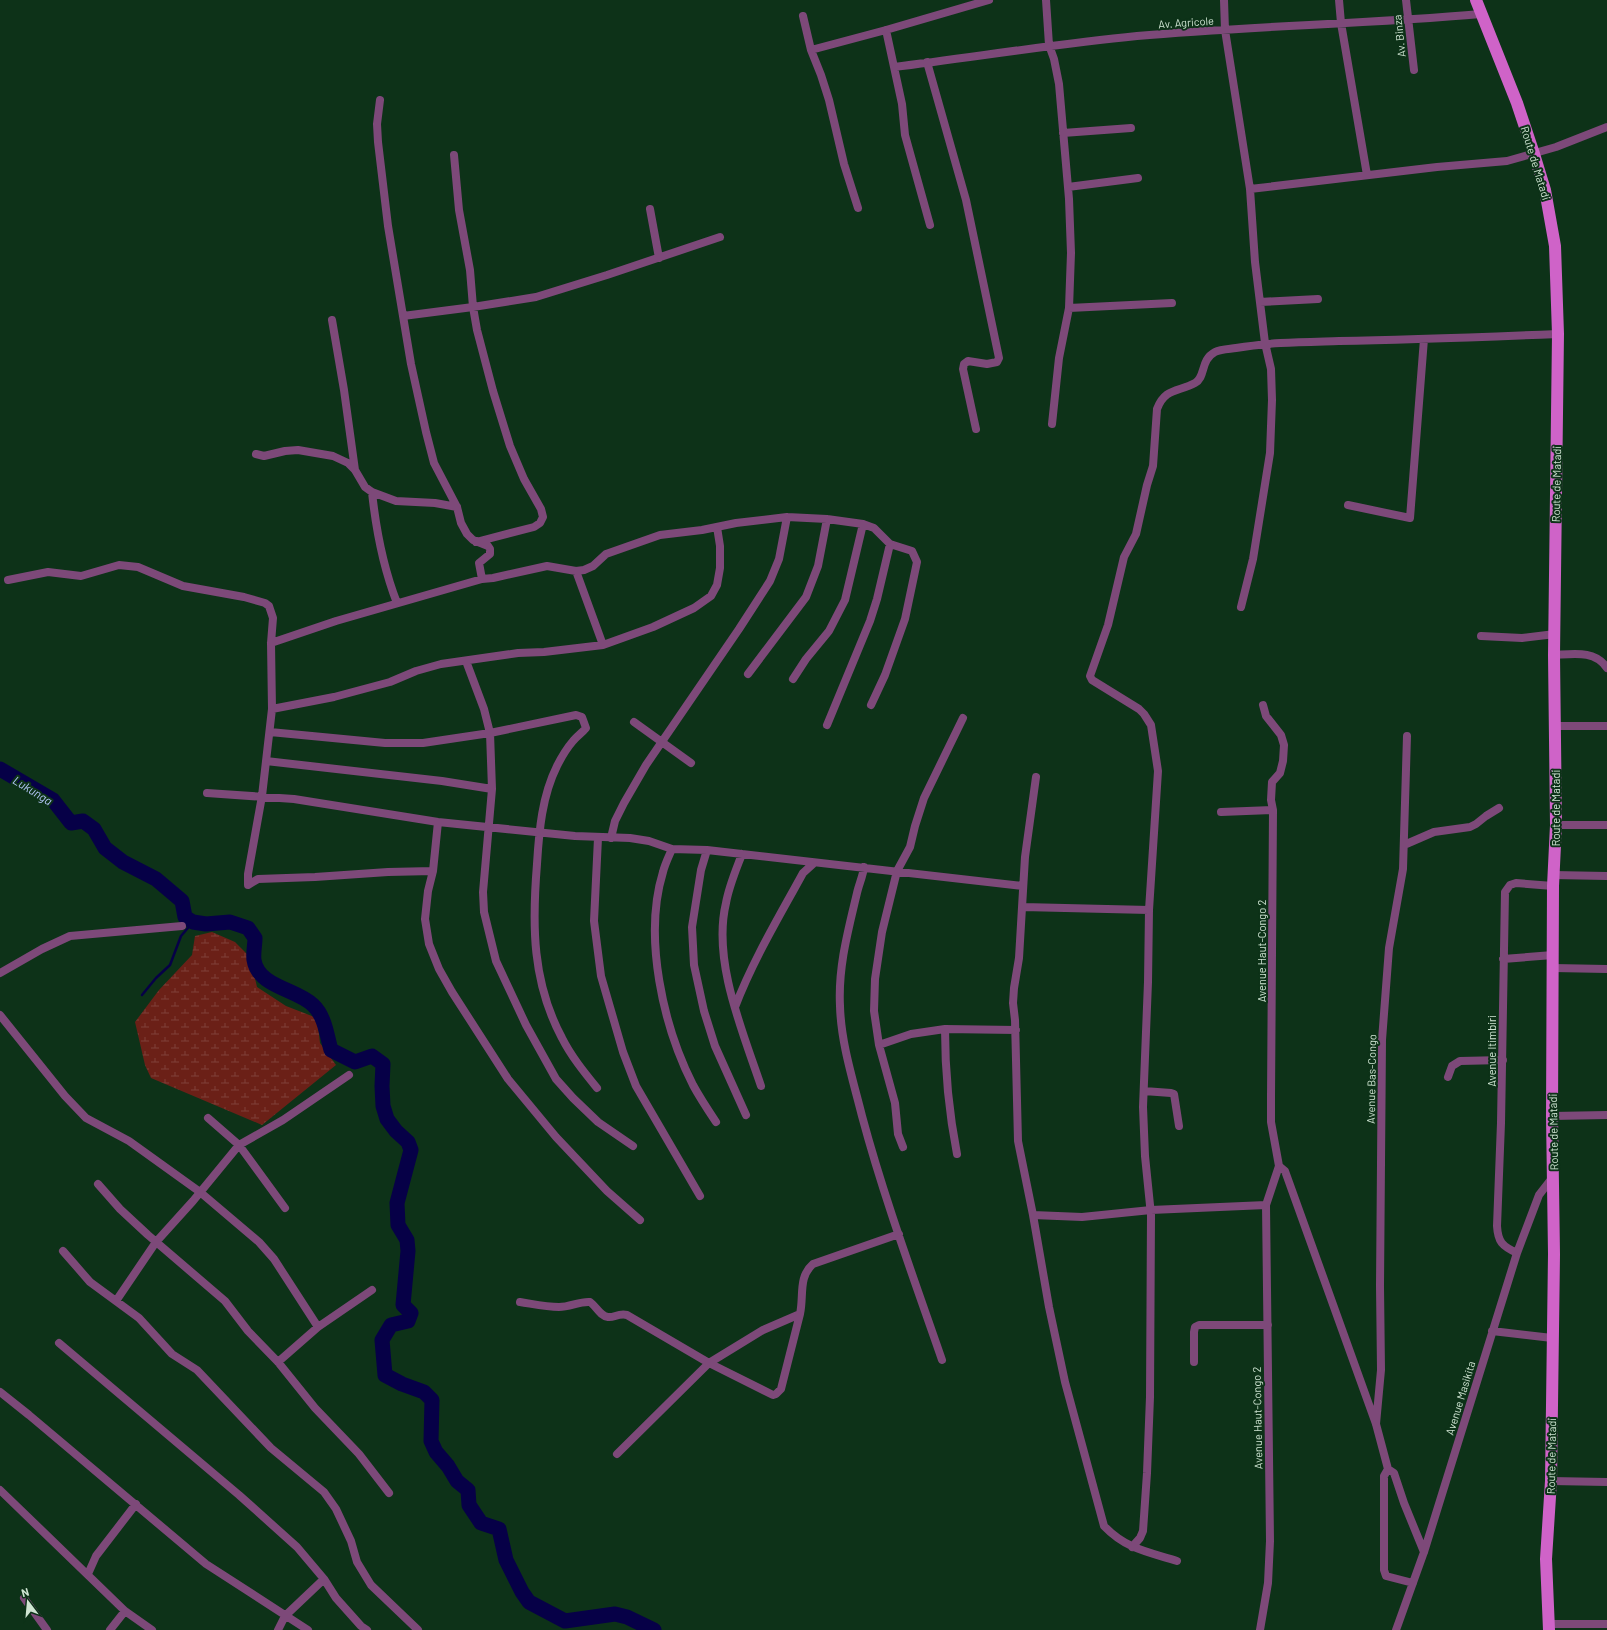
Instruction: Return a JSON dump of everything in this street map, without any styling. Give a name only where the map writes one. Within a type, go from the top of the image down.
[{"type":"main road","name":"Route de Matadi","points":[[1476,0],[1517,102],[1534,154],[1545,190],[1555,246],[1558,334],[1554,655],[1556,825],[1553,880],[1552,1116],[1554,1254],[1551,1481],[1546,1560],[1549,1627]]},
{"type":"street","points":[[811,50],[989,0]]},
{"type":"street","points":[[1046,0],[1049,46],[1054,59],[1059,84],[1068,187],[1071,253],[1069,308],[1059,358],[1052,424]]},
{"type":"street","points":[[1224,0],[1224,30],[1250,189],[1260,302],[1270,369],[1272,400],[1270,453],[1253,559],[1241,607]]},
{"type":"street","points":[[1339,0],[1341,23],[1367,175]]},
{"type":"street","name":"Av. Binza","points":[[1406,0],[1414,70]]},
{"type":"street","name":"Av. Agricole","points":[[894,67],[1049,46],[1137,36],[1408,20],[1481,14]]},
{"type":"street","points":[[803,16],[811,50],[823,81],[844,164],[858,208]]},
{"type":"street","points":[[886,30],[902,104],[905,135],[930,225]]},
{"type":"street","points":[[927,62],[966,200],[999,358],[997,362],[987,364],[968,361],[964,364],[963,369],[976,429]]},
{"type":"street","points":[[380,100],[377,124],[378,142],[388,226],[403,316],[426,432],[434,463],[457,506],[461,523],[467,534],[476,542],[488,546],[490,549],[490,554],[480,563],[482,579]]},
{"type":"street","points":[[1250,189],[1437,167],[1507,161],[1534,154],[1607,127]]},
{"type":"street","points":[[1063,133],[1132,128]]},
{"type":"street","points":[[454,155],[459,210],[470,270],[473,307],[493,391],[510,446],[524,479],[541,509],[543,518],[540,523],[534,527],[476,542]]},
{"type":"street","points":[[1068,187],[1138,178]]},
{"type":"street","points":[[650,209],[658,258]]},
{"type":"street","points":[[403,316],[536,297],[720,237]]},
{"type":"street","points":[[1260,302],[1318,299]]},
{"type":"street","points":[[1069,308],[1172,303]]},
{"type":"street","points":[[332,320],[344,390],[355,470]]},
{"type":"street","points":[[1132,1547],[1140,1538],[1143,1531],[1150,1397],[1150,1210],[1145,1156],[1144,1091],[1148,982],[1148,910],[1158,771],[1151,725],[1144,714],[1139,709],[1097,684],[1090,676],[1108,625],[1124,557],[1136,534],[1145,492],[1153,466],[1157,410],[1160,402],[1165,396],[1176,389],[1196,382],[1200,379],[1206,360],[1217,351],[1265,343],[1558,334]]},
{"type":"street","points":[[1348,505],[1410,518],[1424,339]]},
{"type":"street","points":[[256,454],[264,456],[285,451],[309,451],[333,456],[348,463],[355,470],[365,486],[372,492],[396,501],[457,506]]},
{"type":"street","points":[[372,492],[374,518],[386,575],[397,602]]},
{"type":"street","points":[[271,644],[336,621],[397,602],[482,579],[547,566],[576,571],[584,570],[593,566],[606,554],[660,536],[736,523],[787,518],[827,519],[863,524],[874,528],[890,544],[912,551],[917,562],[904,618],[885,675],[871,705]]},
{"type":"street","points":[[611,838],[615,822],[624,803],[662,741],[740,629],[770,581],[779,559],[787,518]]},
{"type":"street","points":[[748,674],[806,597],[818,566],[827,519]]},
{"type":"street","points":[[793,679],[829,631],[844,600],[863,524]]},
{"type":"street","points":[[272,710],[390,682],[416,671],[441,664],[518,652],[544,652],[603,645],[653,627],[694,608],[711,596],[717,585],[720,568],[720,546],[717,527]]},
{"type":"street","points":[[827,725],[870,621],[877,599],[890,544]]},
{"type":"street","points":[[8,580],[48,572],[80,576],[119,565],[138,568],[183,586],[244,597],[265,603],[269,606],[273,618],[271,644],[272,710],[262,796],[248,874],[248,886],[258,879],[315,877],[380,872],[433,871]]},
{"type":"street","points":[[576,571],[603,645]]},
{"type":"street","points":[[1481,636],[1522,638],[1555,634]]},
{"type":"street","points":[[1554,655],[1592,656],[1603,662],[1607,668]]},
{"type":"street","points":[[466,661],[484,709],[490,733],[492,789],[483,892],[484,912],[494,955],[505,982],[526,1025],[556,1079],[598,1122],[633,1146]]},
{"type":"street","name":"Avenue Haut-Congo 2","points":[[1260,1630],[1268,1583],[1270,1541],[1266,1205],[1279,1166],[1271,1122],[1273,810],[1271,800],[1272,782],[1280,772],[1283,762],[1284,745],[1281,735],[1266,716],[1263,705]]},
{"type":"street","points":[[270,732],[385,743],[423,743],[490,733],[576,714],[582,717],[586,728],[573,740],[558,764],[551,779],[539,832],[533,921],[535,952],[542,985],[561,1037],[571,1055],[597,1088]]},
{"type":"street","points":[[903,1147],[898,1134],[895,1104],[879,1045],[874,1011],[875,979],[882,932],[897,871],[910,847],[914,826],[924,798],[963,718]]},
{"type":"street","points":[[634,722],[691,763]]},
{"type":"street","points":[[1555,726],[1607,726]]},
{"type":"street","name":"Avenue Bas-Congo","points":[[1376,1424],[1382,1370],[1380,1279],[1382,1040],[1389,948],[1403,869],[1407,736]]},
{"type":"street","points":[[266,761],[442,781],[492,789]]},
{"type":"street","points":[[1036,777],[1023,886],[1019,958],[1014,988],[1018,1141],[1064,1382],[1104,1526],[1114,1536],[1132,1547],[1177,1561]]},
{"type":"street","points":[[207,793],[302,800],[438,822],[598,838],[649,841],[672,849],[707,850],[1023,886]]},
{"type":"street","points":[[1404,845],[1434,832],[1470,827],[1499,808]]},
{"type":"street","points":[[1221,812],[1273,810]]},
{"type":"street","points":[[438,822],[433,871],[428,891],[425,919],[429,944],[452,992],[513,1085],[556,1137],[607,1191],[640,1220]]},
{"type":"street","points":[[1556,825],[1607,825]]},
{"type":"street","points":[[598,838],[594,920],[601,976],[606,995],[629,1071],[636,1086],[700,1196]]},
{"type":"street","points":[[672,849],[663,871],[655,916],[656,967],[678,1050],[693,1086],[716,1122]]},
{"type":"street","points":[[707,850],[701,870],[692,927],[694,965],[704,1011],[715,1046],[746,1115]]},
{"type":"street","points":[[742,854],[725,904],[723,951],[735,1007],[761,1086]]},
{"type":"street","points":[[735,1007],[758,953],[803,873],[814,863]]},
{"type":"street","points":[[864,867],[843,950],[840,973],[840,1006],[843,1038],[873,1158],[942,1360]]},
{"type":"street","name":"Avenue Itimbiri","points":[[1517,1253],[1506,1248],[1501,1242],[1497,1226],[1505,892],[1510,885],[1516,882],[1607,876]]},
{"type":"street","points":[[1023,907],[1148,910]]},
{"type":"street","points":[[0,973],[42,949],[70,936],[182,926]]},
{"type":"street","points":[[1503,959],[1553,955]]},
{"type":"street","points":[[1553,968],[1607,969]]},
{"type":"street","points":[[0,1014],[65,1096],[86,1118],[129,1141],[200,1192],[259,1242],[274,1259],[318,1327]]},
{"type":"street","points":[[879,1045],[910,1034],[945,1029],[1016,1030]]},
{"type":"street","points":[[945,1029],[945,1056],[950,1120],[957,1154]]},
{"type":"street","points":[[1448,1077],[1452,1066],[1460,1061],[1502,1060]]},
{"type":"street","points":[[116,1301],[156,1242],[239,1145],[283,1120],[349,1075]]},
{"type":"street","points":[[1144,1091],[1174,1094],[1180,1126]]},
{"type":"street","points":[[1552,1116],[1607,1115]]},
{"type":"street","points":[[208,1118],[239,1145],[285,1208]]},
{"type":"street","points":[[1279,1166],[1285,1171],[1376,1424],[1388,1469],[1394,1473],[1404,1503],[1424,1552]]},
{"type":"street","name":"Avenue Masikita","points":[[1396,1630],[1424,1552],[1517,1253],[1539,1195],[1553,1176]]},
{"type":"street","points":[[98,1184],[120,1209],[225,1301],[248,1330],[278,1362],[315,1408],[359,1454],[389,1493]]},
{"type":"street","points":[[1033,1215],[1082,1217],[1150,1210],[1266,1205]]},
{"type":"street","points":[[520,1302],[558,1307],[590,1302],[607,1317],[621,1314],[627,1315],[709,1363],[769,1393],[776,1394],[782,1388],[803,1303],[803,1280],[805,1272],[813,1264],[899,1234]]},
{"type":"street","points":[[63,1251],[90,1282],[139,1318],[172,1354],[197,1370],[271,1448],[324,1492],[336,1509],[351,1542],[357,1562],[371,1585],[418,1630]]},
{"type":"street","points":[[278,1362],[318,1327],[372,1290]]},
{"type":"street","points":[[617,1454],[709,1363],[763,1330],[800,1314]]},
{"type":"street","points":[[1194,1362],[1194,1332],[1195,1327],[1199,1324],[1268,1325]]},
{"type":"street","points":[[1492,1331],[1552,1338]]},
{"type":"street","points":[[59,1343],[240,1495],[297,1547],[324,1579],[336,1598],[361,1626],[367,1630]]},
{"type":"street","points":[[0,1392],[206,1564],[308,1630]]},
{"type":"street","points":[[1388,1469],[1384,1476],[1384,1570],[1386,1576],[1413,1583]]},
{"type":"street","points":[[1551,1481],[1607,1482]]},
{"type":"street","points":[[0,1490],[125,1611],[152,1630]]},
{"type":"street","points":[[88,1574],[96,1556],[136,1504]]},
{"type":"street","points":[[278,1630],[285,1616],[324,1579]]},
{"type":"street","points":[[24,1598],[48,1630]]},
{"type":"street","points":[[110,1630],[125,1611]]},
{"type":"street","points":[[1549,1627],[1607,1624]]},
{"type":"green space","points":[[212,932],[235,942],[250,957],[257,987],[286,1006],[317,1018],[320,1043],[336,1065],[262,1125],[151,1078],[145,1065],[135,1022],[159,990],[192,955],[195,936]]},
{"type":"waterway","name":"Lukunga","points":[[0,769],[53,800],[71,823],[83,821],[94,829],[105,848],[123,862],[156,879],[182,901],[185,917],[193,922],[206,924],[230,922],[248,928],[255,938],[254,960],[257,969],[270,982],[298,995],[313,1005],[323,1020],[331,1050],[355,1062],[372,1056],[383,1064],[383,1106],[387,1119],[396,1131],[408,1142],[411,1150],[397,1203],[398,1225],[407,1240],[408,1251],[403,1305],[411,1313],[408,1321],[391,1325],[382,1340],[385,1375],[402,1384],[424,1392],[432,1400],[431,1441],[436,1452],[448,1466],[457,1481],[468,1490],[469,1505],[481,1523],[499,1529],[506,1560],[522,1592],[529,1602],[565,1621],[615,1614],[627,1617],[654,1630]]},
{"type":"waterway","points":[[142,995],[156,978],[170,965],[181,936],[193,922]]}]
